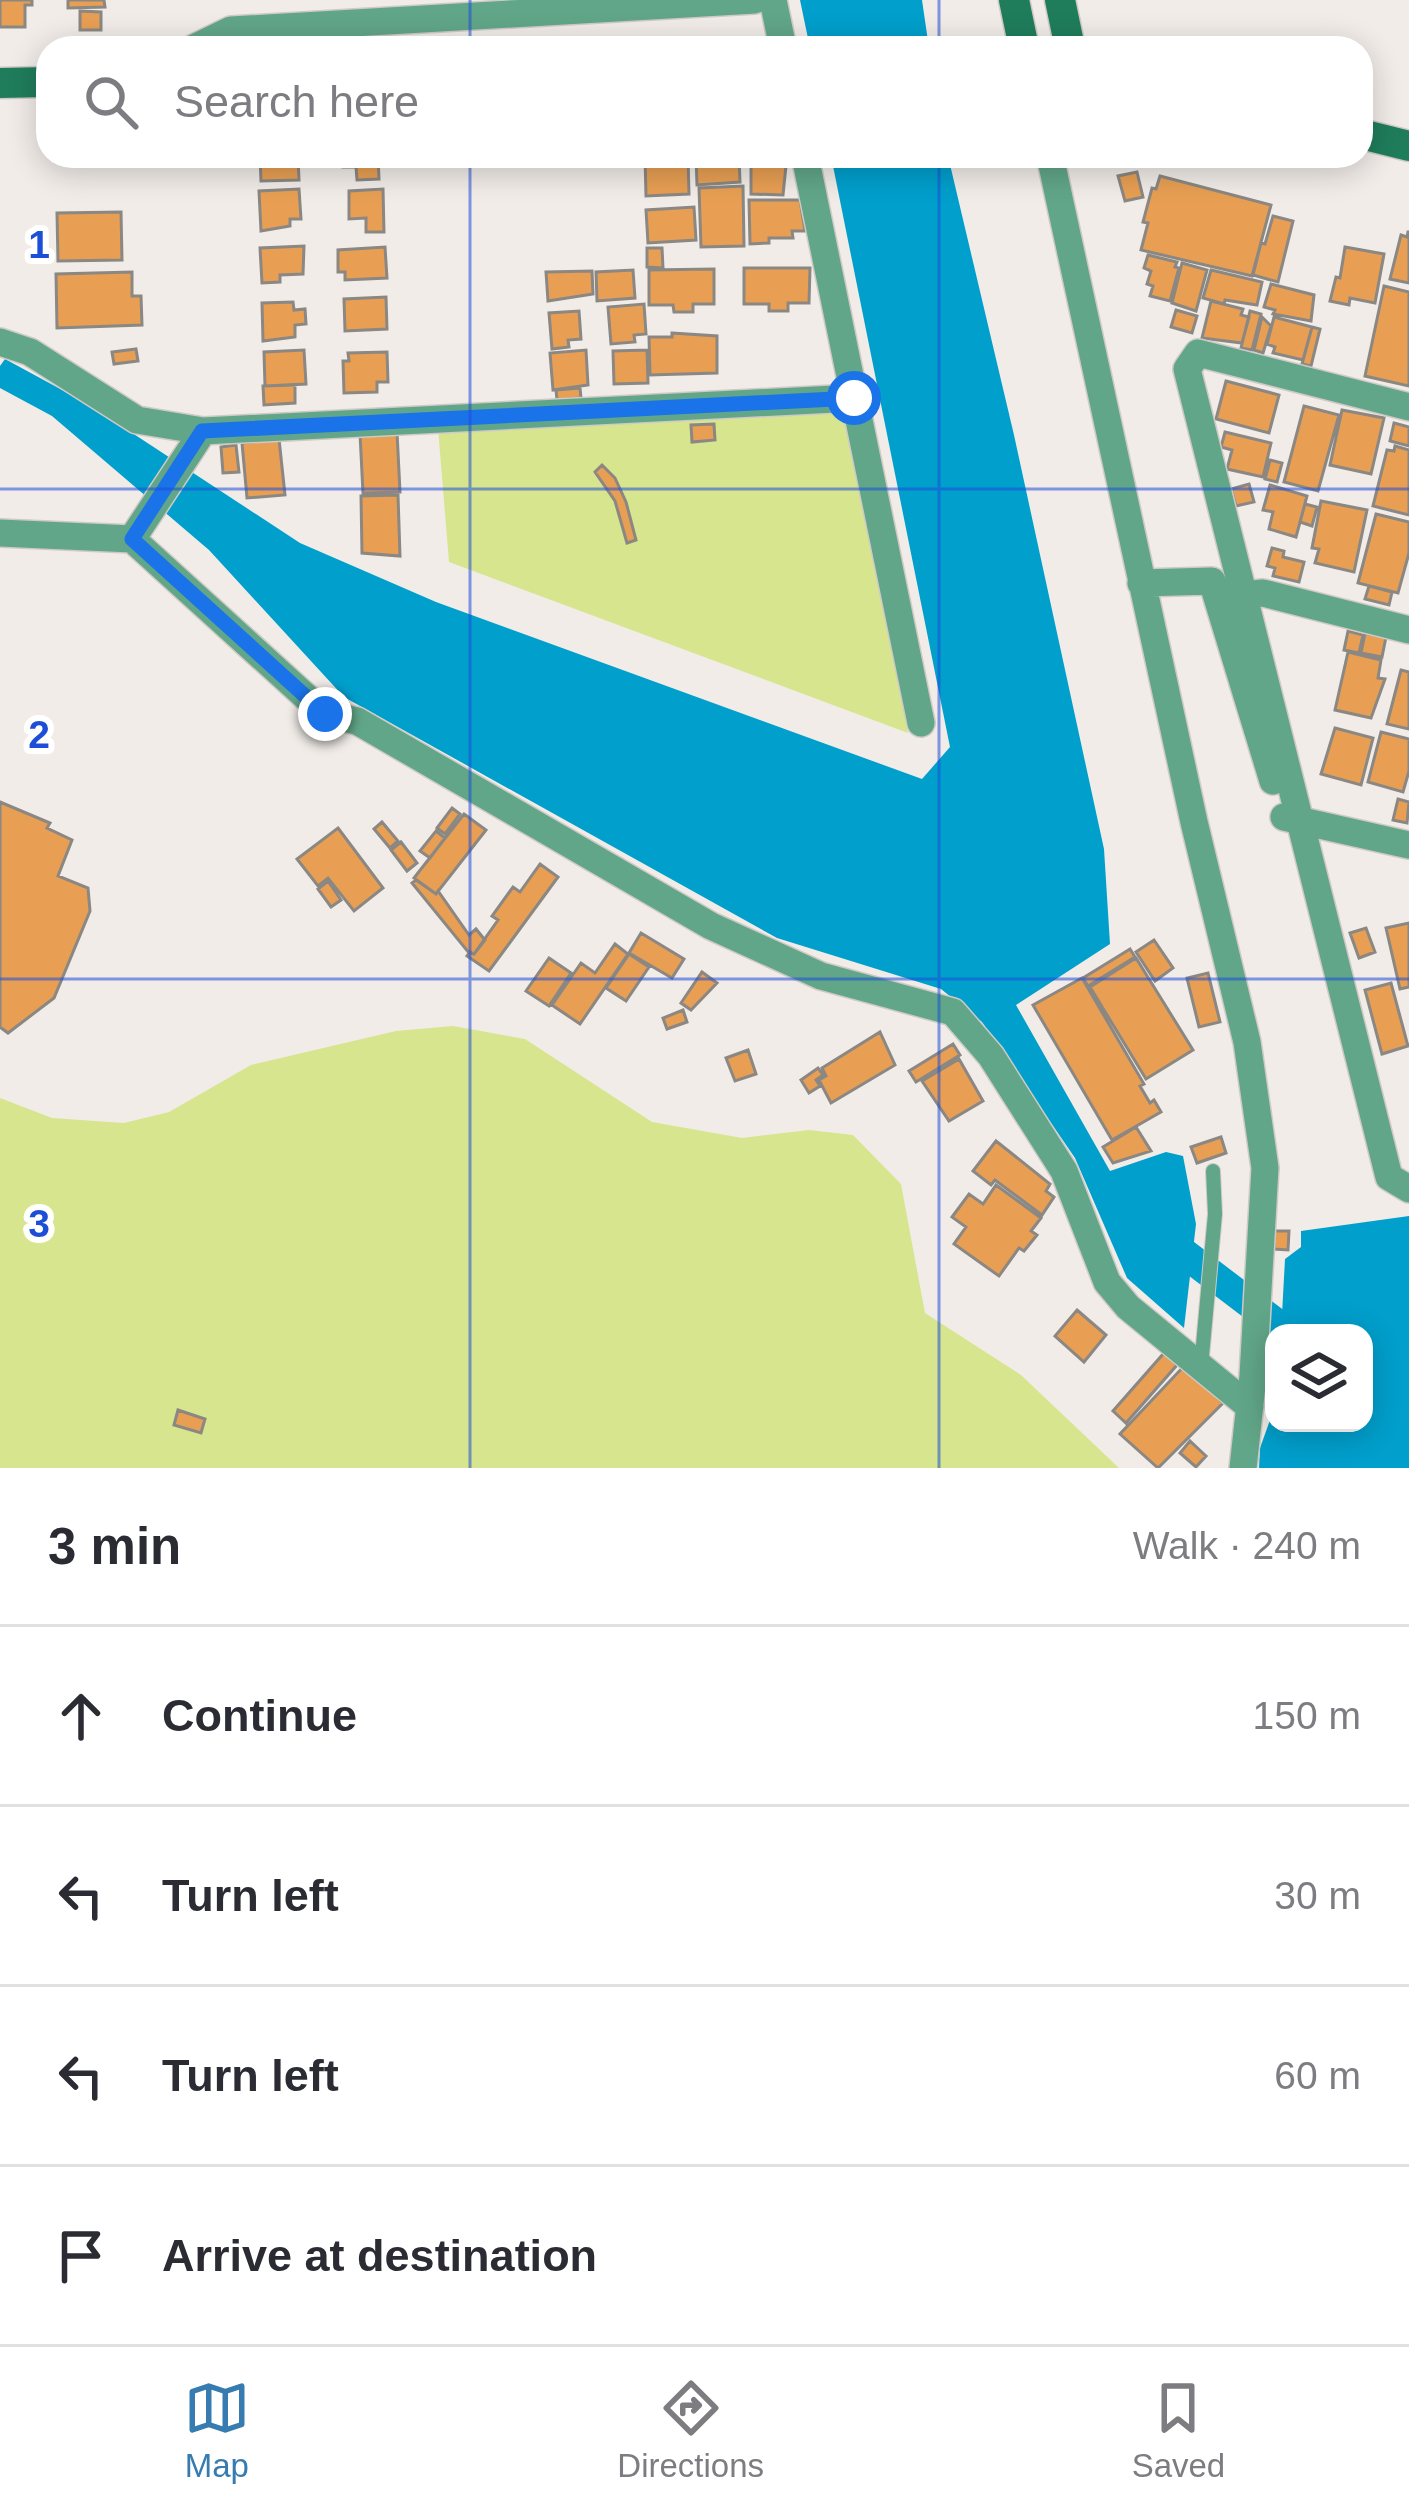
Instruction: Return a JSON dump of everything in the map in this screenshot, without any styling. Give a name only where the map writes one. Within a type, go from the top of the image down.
[{"type":"street","points":[[219,36],[231,30],[755,0]]},
{"type":"street","points":[[773,0],[780,36]]},
{"type":"street","points":[[1014,0],[1022,36]]},
{"type":"street","points":[[1060,0],[1068,36]]},
{"type":"street","points":[[0,83],[36,82]]},
{"type":"street","points":[[1373,137],[1409,146]]},
{"type":"street","points":[[808,168],[921,722]]},
{"type":"street","points":[[1053,168],[1141,583],[1247,1042],[1265,1168],[1243,1468]]},
{"type":"street","points":[[0,342],[30,352],[137,420],[202,431],[854,398]]},
{"type":"street","points":[[1409,407],[1198,353],[1187,369],[1389,1177],[1409,1189]]},
{"type":"street","points":[[132,539],[202,431]]},
{"type":"street","points":[[0,533],[132,539],[325,714],[356,721],[711,926],[776,957],[821,976],[953,1012],[992,1056],[1064,1171],[1107,1282],[1128,1307],[1202,1355],[1250,1407]]},
{"type":"street","points":[[1141,583],[1212,581],[1284,817],[1409,845]]},
{"type":"street","points":[[1242,595],[1263,593],[1409,630]]},
{"type":"lane","points":[[1202,1355],[1215,1214],[1213,1171]]},
{"type":"green space","points":[[829,410],[846,415],[851,428],[908,733],[449,562],[438,428]]},
{"type":"green space","points":[[453,1026],[525,1039],[652,1122],[742,1138],[809,1130],[853,1135],[901,1184],[925,1313],[1021,1375],[1119,1468],[0,1468],[0,1098],[52,1118],[124,1123],[169,1112],[251,1065],[396,1031]]},
{"type":"water","points":[[800,0],[922,0],[927,36],[808,36]]},
{"type":"water","points":[[833,168],[951,168],[1104,849],[1110,944],[1016,1005],[1110,1171],[1166,1152],[1183,1156],[1196,1224],[1184,1328],[1127,1278],[1075,1158],[982,1022],[941,989],[777,938],[344,697],[209,550],[52,416],[0,388],[0,366],[5,359],[88,404],[300,543],[436,602],[922,779],[950,747]]},
{"type":"water","points":[[1409,1216],[1409,1468],[1259,1468],[1266,1432],[1373,1432],[1373,1324],[1281,1324],[1285,1259],[1301,1247],[1301,1231]]},
{"type":"building","points":[[0,0],[32,0],[32,5],[25,5],[25,27],[0,27]]},
{"type":"building","points":[[68,0],[104,0],[105,7],[68,8]]},
{"type":"building","points":[[80,11],[101,12],[101,30],[80,30]]},
{"type":"building","points":[[260,168],[298,168],[299,180],[261,181]]},
{"type":"building","points":[[356,168],[379,168],[379,179],[357,180]]},
{"type":"building","points":[[645,168],[688,168],[689,194],[646,196]]},
{"type":"building","points":[[696,168],[739,168],[740,182],[697,185]]},
{"type":"building","points":[[751,168],[786,168],[783,195],[751,194]]},
{"type":"building","points":[[1137,172],[1143,197],[1125,201],[1118,176]]},
{"type":"building","points":[[1160,176],[1271,205],[1252,276],[1141,250],[1148,223],[1143,222]]},
{"type":"building","points":[[743,186],[744,246],[701,247],[699,188]]},
{"type":"building","points":[[299,189],[301,219],[261,231],[259,191]]},
{"type":"building","points":[[383,189],[384,232],[366,232],[366,218],[349,219],[349,191]]},
{"type":"building","points":[[749,200],[800,200],[805,231],[792,231],[793,238],[750,244]]},
{"type":"building","points":[[694,207],[696,240],[648,243],[646,210]]},
{"type":"building","points":[[121,212],[122,260],[58,261],[57,213]]},
{"type":"building","points":[[1273,216],[1293,221],[1278,282],[1253,275]]},
{"type":"building","points":[[1408,232],[1409,283],[1390,279],[1401,235],[1407,237]]},
{"type":"building","points":[[304,246],[303,274],[280,275],[280,282],[262,283],[260,248]]},
{"type":"building","points":[[385,247],[387,278],[345,280],[345,272],[338,272],[338,250]]},
{"type":"building","points":[[1345,247],[1384,254],[1375,303],[1350,298],[1349,305],[1330,301]]},
{"type":"building","points":[[647,248],[662,248],[663,268],[647,267]]},
{"type":"building","points":[[1148,255],[1177,262],[1170,301],[1150,296],[1151,271],[1144,268]]},
{"type":"building","points":[[1182,263],[1207,270],[1196,311],[1172,303]]},
{"type":"building","points":[[744,268],[810,268],[809,303],[788,303],[788,311],[769,311],[769,304],[744,304]]},
{"type":"building","points":[[714,269],[714,304],[693,304],[693,312],[674,312],[673,305],[649,305],[649,270]]},
{"type":"building","points":[[633,270],[635,298],[597,301],[596,272]]},
{"type":"building","points":[[1211,270],[1262,282],[1257,305],[1203,298]]},
{"type":"building","points":[[592,271],[593,294],[548,301],[546,272]]},
{"type":"building","points":[[132,272],[132,296],[141,296],[142,325],[57,328],[56,274]]},
{"type":"building","points":[[1271,284],[1314,295],[1311,321],[1273,314],[1275,310],[1264,307]]},
{"type":"building","points":[[1384,286],[1409,292],[1409,386],[1365,376]]},
{"type":"building","points":[[386,297],[387,329],[345,331],[344,299]]},
{"type":"building","points":[[1211,301],[1243,309],[1241,315],[1249,317],[1242,343],[1202,338]]},
{"type":"building","points":[[293,302],[294,310],[305,309],[306,324],[295,325],[295,337],[263,341],[262,303]]},
{"type":"building","points":[[644,304],[646,334],[634,335],[635,342],[611,344],[608,307]]},
{"type":"building","points":[[1176,310],[1197,316],[1192,333],[1171,327]]},
{"type":"building","points":[[579,311],[581,339],[568,340],[569,347],[552,349],[549,313]]},
{"type":"building","points":[[1250,311],[1261,314],[1252,350],[1241,348]]},
{"type":"building","points":[[1262,317],[1271,326],[1263,353],[1254,350]]},
{"type":"building","points":[[1274,317],[1312,327],[1303,360],[1273,353],[1275,347],[1267,344]]},
{"type":"building","points":[[1312,327],[1320,329],[1311,366],[1302,364]]},
{"type":"building","points":[[672,333],[717,336],[717,373],[650,375],[649,337],[672,337]]},
{"type":"building","points":[[136,349],[138,361],[114,364],[112,352]]},
{"type":"building","points":[[304,350],[306,384],[265,386],[264,352]]},
{"type":"building","points":[[586,350],[588,385],[553,390],[550,353]]},
{"type":"building","points":[[647,350],[648,383],[614,384],[613,351]]},
{"type":"building","points":[[387,352],[388,382],[377,382],[377,392],[344,393],[343,361],[349,361],[348,353]]},
{"type":"building","points":[[1226,381],[1279,395],[1269,433],[1216,419]]},
{"type":"building","points":[[295,385],[295,403],[264,405],[263,386]]},
{"type":"building","points":[[580,388],[581,398],[557,400],[556,390]]},
{"type":"building","points":[[1304,406],[1339,415],[1318,491],[1284,482]]},
{"type":"building","points":[[1342,410],[1384,418],[1371,474],[1330,465]]},
{"type":"building","points":[[1394,423],[1409,427],[1409,446],[1390,441]]},
{"type":"building","points":[[714,424],[715,440],[692,442],[691,425]]},
{"type":"building","points":[[397,432],[400,492],[363,493],[360,434]]},
{"type":"building","points":[[1225,432],[1271,443],[1263,477],[1227,469],[1232,450],[1221,447]]},
{"type":"building","points":[[279,439],[285,495],[247,498],[242,443]]},
{"type":"building","points":[[236,445],[239,472],[223,473],[221,447]]},
{"type":"building","points":[[1395,446],[1409,450],[1409,515],[1373,506],[1387,450],[1394,451]]},
{"type":"building","points":[[1270,460],[1282,463],[1277,482],[1265,479]]},
{"type":"building","points":[[602,465],[615,478],[626,502],[636,540],[627,543],[615,501],[595,472]]},
{"type":"building","points":[[1249,484],[1254,502],[1236,506],[1231,489]]},
{"type":"building","points":[[1270,485],[1307,496],[1296,537],[1269,529],[1273,512],[1263,510]]},
{"type":"building","points":[[398,495],[400,556],[362,553],[361,496]]},
{"type":"building","points":[[1321,501],[1367,510],[1354,572],[1315,563],[1319,549],[1312,548]]},
{"type":"building","points":[[1305,504],[1317,507],[1312,526],[1300,522]]},
{"type":"building","points":[[1376,514],[1409,522],[1409,553],[1398,593],[1358,583]]},
{"type":"building","points":[[1272,548],[1284,551],[1283,557],[1304,562],[1299,582],[1273,576],[1275,568],[1267,566]]},
{"type":"building","points":[[1369,586],[1392,592],[1389,605],[1365,599]]},
{"type":"building","points":[[1348,631],[1363,635],[1359,653],[1344,650]]},
{"type":"building","points":[[1365,633],[1386,637],[1382,657],[1361,653]]},
{"type":"building","points":[[1348,652],[1381,660],[1378,678],[1385,679],[1371,718],[1335,710]]},
{"type":"building","points":[[1401,670],[1409,672],[1409,729],[1387,724]]},
{"type":"building","points":[[1335,728],[1373,738],[1361,785],[1321,774]]},
{"type":"building","points":[[1381,732],[1409,739],[1403,792],[1368,782]]},
{"type":"building","points":[[1398,799],[1409,802],[1407,823],[1393,820]]},
{"type":"building","points":[[0,802],[50,823],[47,828],[72,840],[58,876],[88,888],[90,911],[54,998],[8,1033],[0,1027]]},
{"type":"building","points":[[452,808],[460,814],[445,834],[437,828]]},
{"type":"building","points":[[464,814],[486,830],[436,894],[414,878]]},
{"type":"building","points":[[382,822],[398,841],[390,848],[374,829]]},
{"type":"building","points":[[338,828],[383,888],[354,911],[328,878],[318,886],[297,859]]},
{"type":"building","points":[[436,831],[445,838],[430,858],[420,851]]},
{"type":"building","points":[[401,842],[417,863],[407,871],[391,850]]},
{"type":"building","points":[[540,864],[558,877],[489,971],[467,956],[474,954],[498,920],[492,916],[513,887],[520,892]]},
{"type":"building","points":[[416,880],[438,891],[469,935],[476,929],[485,940],[474,954],[412,883]]},
{"type":"building","points":[[328,881],[341,900],[331,907],[318,889]]},
{"type":"building","points":[[1409,923],[1409,987],[1400,989],[1386,928]]},
{"type":"building","points":[[1366,928],[1375,952],[1359,958],[1350,933]]},
{"type":"building","points":[[641,933],[684,959],[672,978],[629,953]]},
{"type":"building","points":[[1154,940],[1173,968],[1155,981],[1136,952]]},
{"type":"building","points":[[615,944],[628,954],[580,1024],[552,1005],[581,963],[595,973]]},
{"type":"building","points":[[1130,949],[1135,957],[1088,986],[1083,978]]},
{"type":"building","points":[[629,954],[649,967],[626,1001],[606,988]]},
{"type":"building","points":[[549,958],[571,973],[549,1006],[526,991]]},
{"type":"building","points":[[1136,958],[1193,1050],[1146,1079],[1090,987]]},
{"type":"building","points":[[702,972],[717,983],[691,1010],[681,1003]]},
{"type":"building","points":[[1208,973],[1220,1022],[1199,1027],[1187,978]]},
{"type":"building","points":[[1082,978],[1144,1084],[1140,1086],[1150,1103],[1154,1100],[1161,1112],[1112,1140],[1033,1005]]},
{"type":"building","points":[[1391,983],[1408,1046],[1382,1054],[1365,990]]},
{"type":"building","points":[[683,1010],[687,1022],[667,1029],[663,1018]]},
{"type":"building","points":[[880,1032],[895,1065],[831,1103],[819,1080],[826,1076],[822,1068]]},
{"type":"building","points":[[953,1044],[960,1055],[916,1082],[909,1071]]},
{"type":"building","points":[[748,1050],[756,1074],[735,1081],[726,1058]]},
{"type":"building","points":[[959,1059],[983,1101],[949,1121],[922,1081]]},
{"type":"building","points":[[818,1068],[823,1075],[816,1080],[820,1086],[809,1093],[801,1080]]},
{"type":"building","points":[[1136,1127],[1151,1151],[1113,1163],[1103,1147]]},
{"type":"building","points":[[1221,1137],[1226,1153],[1197,1163],[1191,1147]]},
{"type":"building","points":[[996,1141],[1050,1184],[1046,1191],[1054,1197],[1042,1215],[995,1180],[991,1185],[973,1171]]},
{"type":"building","points":[[996,1185],[1041,1218],[1031,1231],[1037,1235],[1024,1251],[1019,1248],[999,1276],[954,1244],[966,1227],[952,1217],[969,1194],[983,1204]]},
{"type":"building","points":[[1274,1231],[1289,1231],[1288,1250],[1274,1249]]},
{"type":"building","points":[[1077,1310],[1106,1335],[1084,1362],[1055,1336]]},
{"type":"building","points":[[1164,1353],[1177,1365],[1126,1423],[1113,1411]]},
{"type":"building","points":[[1184,1366],[1223,1403],[1158,1468],[1120,1434]]},
{"type":"building","points":[[178,1410],[205,1419],[201,1433],[174,1425]]},
{"type":"building","points":[[1190,1441],[1206,1456],[1196,1467],[1180,1453]]},
{"type":"waterway","points":[[1160,1235],[1277,1324]]},
{"type":"route","points":[[325,714],[132,539],[202,431],[854,398]]}]
